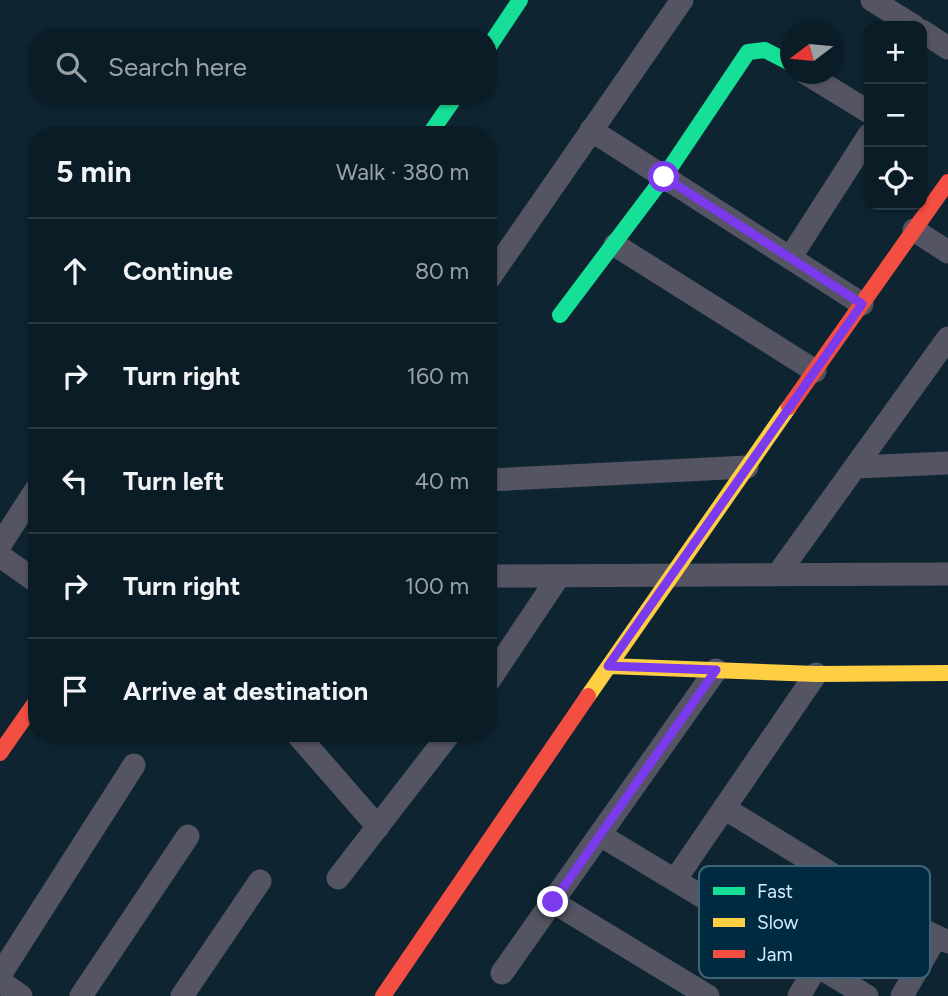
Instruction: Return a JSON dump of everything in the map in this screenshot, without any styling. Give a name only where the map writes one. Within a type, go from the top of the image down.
[{"type":"street","points":[[497,34],[520,0]]},
{"type":"street","points":[[497,267],[682,0]]},
{"type":"street","points":[[872,0],[902,21]]},
{"type":"street","points":[[561,315],[664,177],[748,52],[766,48],[780,57]]},
{"type":"street","points":[[823,84],[864,109]]},
{"type":"street","points":[[435,126],[450,105]]},
{"type":"street","points":[[591,130],[862,304]]},
{"type":"street","points":[[790,258],[864,143]]},
{"type":"street","points":[[383,996],[671,575],[948,182]]},
{"type":"street","points":[[914,230],[948,252]]},
{"type":"street","points":[[615,245],[815,371]]},
{"type":"street","points":[[778,575],[948,338]]},
{"type":"street","points":[[856,467],[948,463]]},
{"type":"street","points":[[497,480],[747,467]]},
{"type":"street","points":[[0,545],[28,502]]},
{"type":"street","points":[[0,556],[28,576]]},
{"type":"street","points":[[497,576],[948,574]]},
{"type":"street","points":[[497,669],[559,576]]},
{"type":"street","points":[[608,666],[816,674],[948,673]]},
{"type":"street","points":[[502,973],[716,670]]},
{"type":"street","points":[[675,880],[816,674]]},
{"type":"street","points":[[0,753],[28,714]]},
{"type":"street","points":[[304,742],[377,827]]},
{"type":"street","points":[[338,878],[443,742]]},
{"type":"street","points":[[0,975],[134,765]]},
{"type":"street","points":[[724,808],[821,866]]},
{"type":"street","points":[[600,835],[699,895]]},
{"type":"street","points":[[81,996],[188,836]]},
{"type":"street","points":[[182,996],[260,881]]},
{"type":"street","points":[[553,902],[708,996]]},
{"type":"street","points":[[930,956],[942,939]]},
{"type":"street","points":[[799,996],[810,978]]},
{"type":"street","points":[[837,978],[867,996]]},
{"type":"street","points":[[902,996],[915,978]]},
{"type":"street","points":[[0,981],[21,996]]},
{"type":"traffic: fast","points":[[497,34],[520,0]]},
{"type":"traffic: fast","points":[[560,315],[664,177],[748,52],[765,50],[780,58]]},
{"type":"traffic: fast","points":[[435,126],[450,105]]},
{"type":"traffic: slow","points":[[588,696],[789,407]]},
{"type":"traffic: slow","points":[[609,666],[816,674],[948,673]]},
{"type":"traffic: jam","points":[[789,407],[948,182]]},
{"type":"traffic: jam","points":[[383,996],[588,696]]},
{"type":"traffic: jam","points":[[0,753],[28,713]]},
{"type":"route","points":[[553,902],[716,670],[608,666],[862,304],[664,177]]}]
